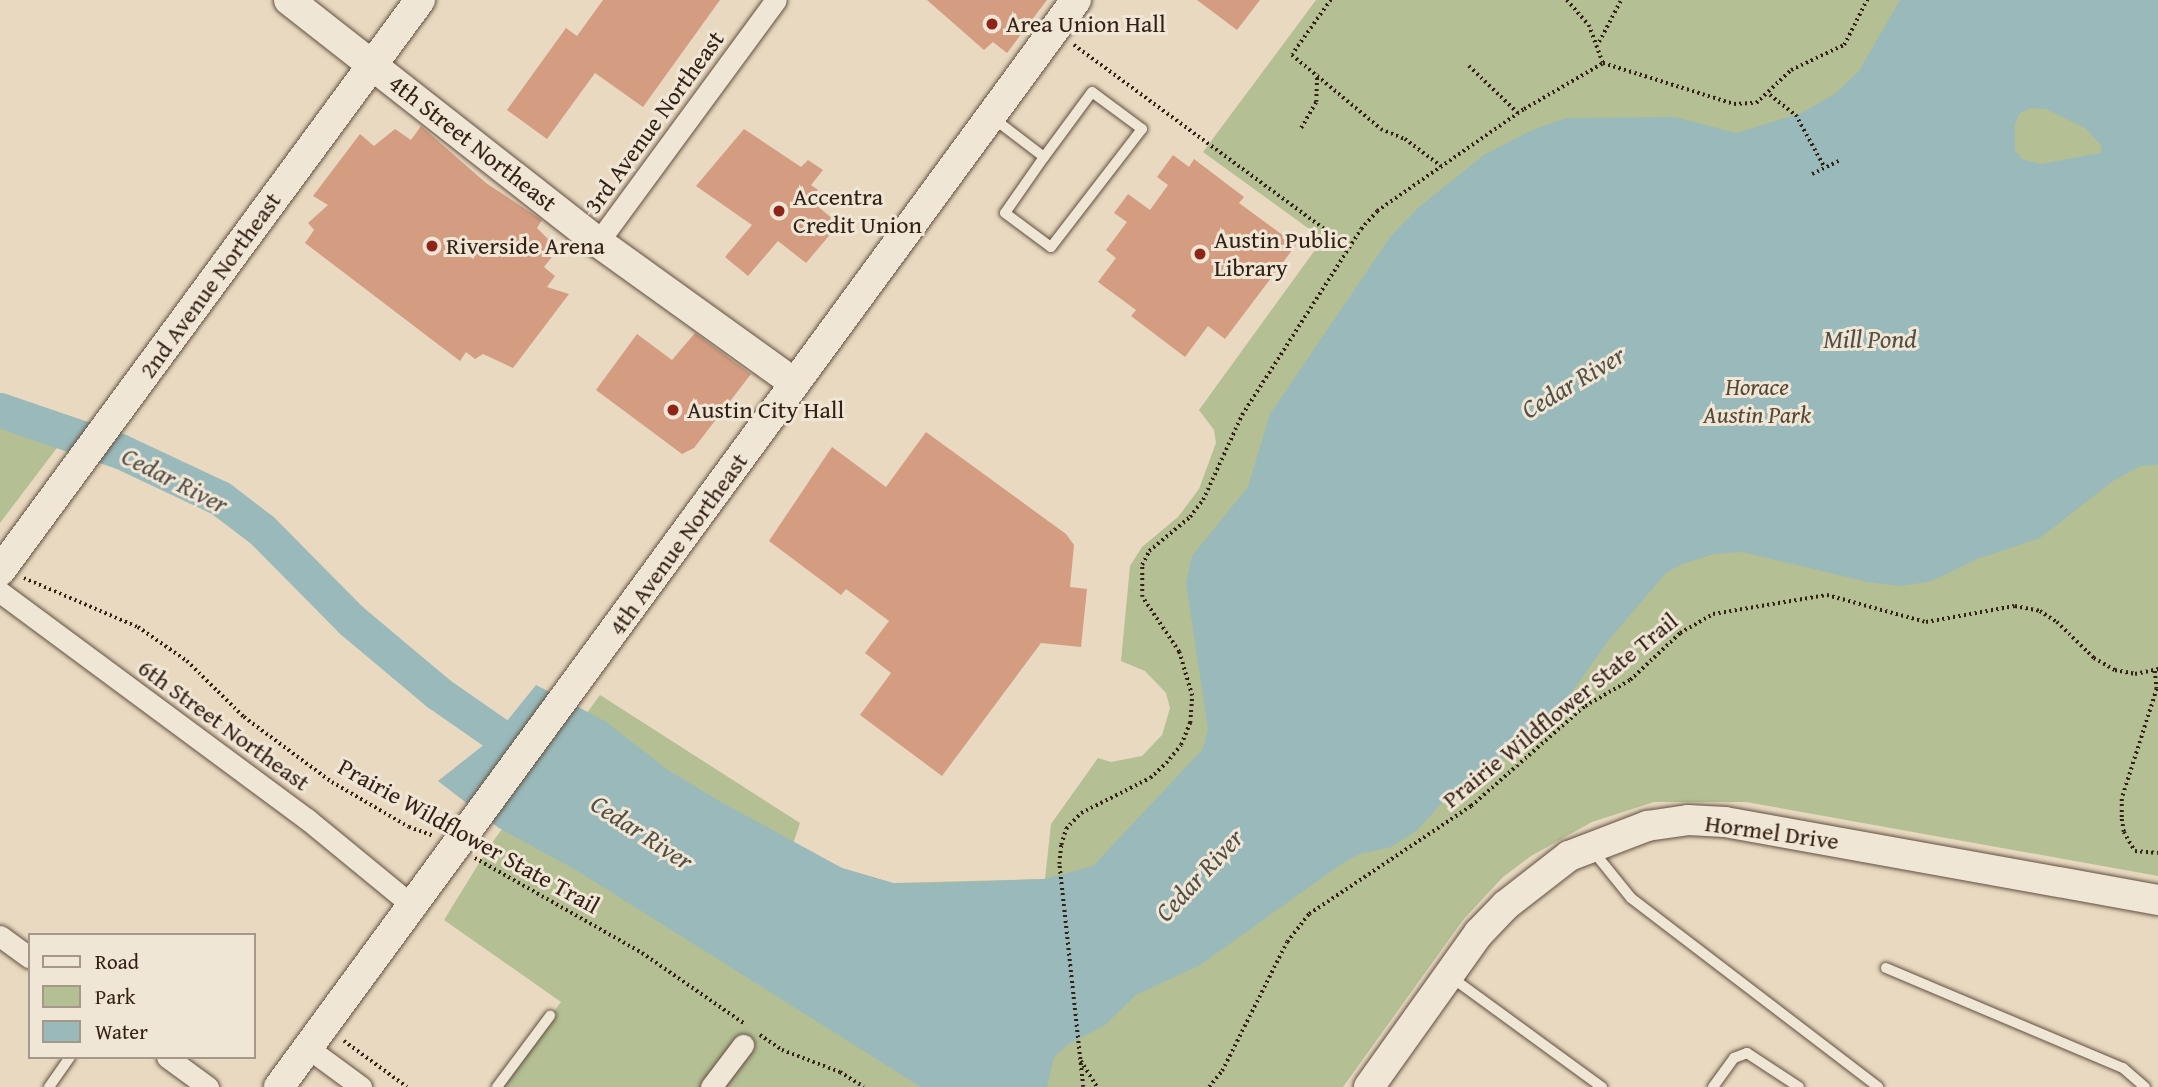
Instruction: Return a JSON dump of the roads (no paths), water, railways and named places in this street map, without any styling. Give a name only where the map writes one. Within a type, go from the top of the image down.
[{"type":"street","name":"4th Street Northeast","points":[[289,0],[598,242],[794,383]]},
{"type":"street","name":"2nd Avenue Northeast","points":[[4,566],[420,0]]},
{"type":"street","name":"3rd Avenue Northeast","points":[[598,242],[776,0]]},
{"type":"street","name":"4th Avenue Northeast","points":[[279,1087],[1076,0]]},
{"type":"street","name":"6th Street Northeast","points":[[0,592],[307,819],[413,906]]},
{"type":"street","name":"Hormel Drive","points":[[1369,1087],[1449,975],[1506,905],[1539,875],[1589,846],[1647,826],[1688,820],[1726,822],[2158,900]]},
{"type":"street","points":[[0,936],[28,957]]},
{"type":"street","points":[[316,1037],[361,1087]]},
{"type":"street","points":[[711,1087],[743,1045]]},
{"type":"street","points":[[170,1059],[208,1087]]},
{"type":"lane","points":[[1092,92],[1142,129],[1051,247],[1004,212],[1044,157],[1092,92]]},
{"type":"lane","points":[[990,116],[1044,157]]},
{"type":"lane","points":[[1589,846],[1631,898],[1878,1087]]},
{"type":"lane","points":[[1886,968],[2123,1068],[2145,1087]]},
{"type":"lane","points":[[1449,975],[1602,1087]]},
{"type":"lane","points":[[497,1087],[550,1016]]},
{"type":"lane","points":[[1713,1087],[1734,1058],[1747,1053],[1799,1087]]},
{"type":"lane","points":[[49,1087],[70,1059]]},
{"type":"water","name":"Mill Pond","points":[[1900,0],[2158,0],[2158,465],[2140,466],[2113,481],[2040,538],[1977,559],[1932,581],[1901,586],[1868,582],[1742,552],[1714,554],[1682,564],[1666,573],[1608,641],[1560,709],[1525,743],[1445,800],[1416,831],[1391,847],[1359,854],[1200,965],[1136,995],[1105,1025],[1067,1045],[1054,1057],[1047,1087],[921,1087],[576,870],[499,828],[438,781],[495,736],[536,685],[605,721],[668,770],[721,802],[842,868],[893,883],[930,883],[1045,879],[1093,866],[1203,749],[1208,729],[1186,583],[1192,556],[1248,487],[1270,414],[1391,236],[1419,207],[1484,155],[1530,131],[1566,118],[1674,117],[1736,133],[1802,113],[1836,93],[1859,71]],"holes":[[[2031,108],[2046,109],[2085,128],[2102,146],[2100,153],[2041,164],[2022,159],[2015,151],[2015,124],[2020,113]]]},
{"type":"waterway","name":"Cedar River","points":[[0,410],[120,451],[220,498],[262,530],[351,620],[438,693],[536,761]]},
{"type":"place","name":"Area Union Hall","points":[[992,24]]},
{"type":"place","name":"Accentra Credit Union","points":[[779,211]]},
{"type":"place","name":"Riverside Arena","points":[[432,246]]},
{"type":"place","name":"Austin Public Library","points":[[1200,254]]},
{"type":"place","name":"Austin City Hall","points":[[673,410]]},
{"type":"park label","name":"Horace Austin Park","points":[[1757,401]]}]
